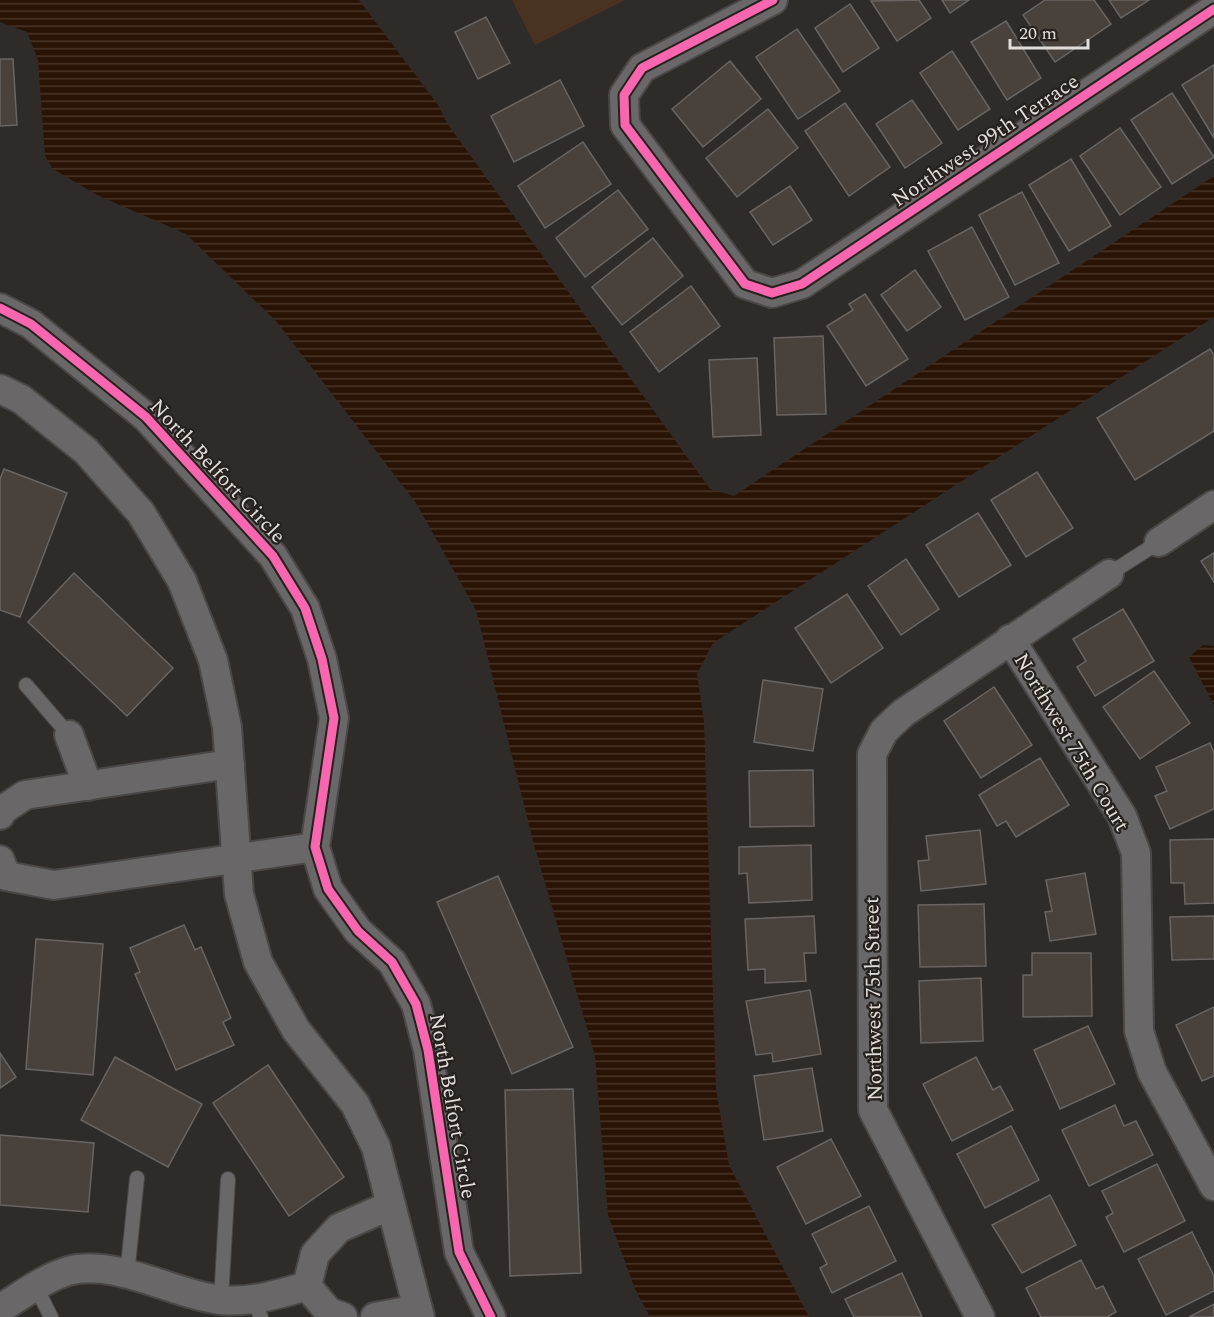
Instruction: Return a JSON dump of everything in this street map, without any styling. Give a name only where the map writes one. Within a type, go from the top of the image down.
[{"type":"street","name":"Northwest 99th Terrace","points":[[772,0],[642,68],[624,95],[625,125],[639,144],[745,284],[772,293],[802,284],[1214,9]]},
{"type":"street","name":"North Belfort Circle","points":[[0,308],[31,324],[146,417],[273,556],[305,608],[322,659],[334,717],[315,847],[328,889],[358,932],[392,962],[416,1004],[428,1050],[459,1252],[491,1317]]},
{"type":"street","points":[[0,389],[21,399],[86,451],[141,513],[182,581],[213,660],[227,727],[239,894],[258,962],[296,1030],[355,1104],[376,1147],[419,1313],[375,1317]]},
{"type":"street","points":[[1159,542],[1214,505]]},
{"type":"street","points":[[1010,639],[1109,574]]},
{"type":"street","name":"Northwest 75th Street","points":[[980,1317],[873,1110],[872,754],[884,731],[903,713],[1010,639]]},
{"type":"street","name":"Northwest 75th Court","points":[[1010,639],[1122,816],[1136,854],[1139,1031],[1152,1072],[1214,1186]]},
{"type":"street","points":[[69,735],[88,786]]},
{"type":"street","points":[[0,815],[1,811],[25,795],[230,764]]},
{"type":"street","points":[[2,875],[54,885],[315,847]]},
{"type":"street","points":[[307,1286],[315,1254],[339,1228],[391,1205]]},
{"type":"street","points":[[0,1309],[35,1285],[70,1271],[109,1270],[256,1307],[273,1296],[307,1286]]},
{"type":"street","points":[[307,1286],[330,1312],[343,1317]]},
{"type":"lane","points":[[1109,574],[1159,542]]},
{"type":"lane","points":[[26,685],[69,735]]},
{"type":"lane","points":[[128,1275],[137,1178]]},
{"type":"lane","points":[[221,1300],[228,1179]]},
{"type":"lane","points":[[35,1285],[51,1317]]},
{"type":"shaded area","points":[[0,0],[359,0],[438,105],[447,123],[710,489],[734,496],[1214,176],[1214,317],[713,643],[697,674],[704,722],[716,1089],[729,1165],[809,1317],[650,1317],[634,1287],[608,1215],[595,1056],[533,841],[476,610],[416,503],[276,321],[186,234],[97,195],[53,169],[45,156],[38,60],[27,32],[0,22]]},
{"type":"shaded area","points":[[512,0],[625,0],[535,45]]},
{"type":"shaded area","points":[[1203,645],[1214,646],[1214,705],[1189,657]]},
{"type":"building","points":[[919,0],[931,18],[897,41],[871,1]]},
{"type":"building","points":[[942,0],[969,0],[950,13]]},
{"type":"building","points":[[1045,0],[1094,0],[1111,24],[1055,62],[1023,15]]},
{"type":"building","points":[[1109,0],[1149,0],[1121,18]]},
{"type":"building","points":[[850,4],[879,48],[843,72],[815,28]]},
{"type":"building","points":[[486,17],[510,63],[478,79],[455,32]]},
{"type":"building","points":[[1006,21],[1041,78],[1007,100],[971,42]]},
{"type":"building","points":[[797,29],[840,91],[798,119],[756,57]]},
{"type":"building","points":[[952,51],[990,109],[958,130],[920,73]]},
{"type":"building","points":[[0,59],[13,59],[17,125],[0,126]]},
{"type":"building","points":[[730,61],[761,99],[703,147],[672,109]]},
{"type":"building","points":[[1214,65],[1214,138],[1182,85]]},
{"type":"building","points":[[560,80],[584,126],[514,162],[491,116]]},
{"type":"building","points":[[1172,93],[1214,157],[1172,184],[1131,120]]},
{"type":"building","points":[[912,100],[942,143],[905,168],[876,124]]},
{"type":"building","points":[[845,103],[890,167],[849,196],[805,131]]},
{"type":"building","points":[[768,109],[798,148],[737,197],[706,158]]},
{"type":"building","points":[[1120,128],[1161,187],[1120,215],[1080,156]]},
{"type":"building","points":[[583,142],[611,184],[545,228],[518,186]]},
{"type":"building","points":[[1071,159],[1111,226],[1069,251],[1029,185]]},
{"type":"building","points":[[790,186],[812,220],[773,245],[750,212]]},
{"type":"building","points":[[618,190],[648,229],[585,277],[556,238]]},
{"type":"building","points":[[1022,192],[1059,263],[1015,285],[979,215]]},
{"type":"building","points":[[972,227],[1009,297],[965,320],[928,251]]},
{"type":"building","points":[[653,238],[683,276],[622,325],[592,287]]},
{"type":"building","points":[[915,270],[941,307],[907,331],[881,295]]},
{"type":"building","points":[[691,286],[720,326],[659,372],[630,332]]},
{"type":"building","points":[[865,294],[908,359],[866,386],[827,326],[853,310],[849,304]]},
{"type":"building","points":[[823,336],[826,414],[777,415],[774,338]]},
{"type":"building","points":[[1210,349],[1214,355],[1214,431],[1135,480],[1097,418]]},
{"type":"building","points":[[757,358],[761,435],[713,437],[709,360]]},
{"type":"building","points":[[4,469],[67,493],[20,617],[0,610],[0,479]]},
{"type":"building","points":[[1037,472],[1073,528],[1026,557],[991,500]]},
{"type":"building","points":[[978,513],[1011,565],[959,597],[926,545]]},
{"type":"building","points":[[1214,553],[1214,582],[1201,561]]},
{"type":"building","points":[[906,559],[939,609],[901,635],[868,586]]},
{"type":"building","points":[[74,573],[173,668],[127,716],[28,622]]},
{"type":"building","points":[[847,594],[883,648],[831,683],[795,628]]},
{"type":"building","points":[[1123,609],[1154,661],[1095,696],[1077,667],[1086,661],[1073,639]]},
{"type":"building","points":[[1154,671],[1190,723],[1140,759],[1103,707]]},
{"type":"building","points":[[763,680],[823,689],[813,751],[754,742]]},
{"type":"building","points":[[994,687],[1032,745],[981,778],[944,721]]},
{"type":"building","points":[[1210,743],[1214,753],[1214,809],[1170,829],[1155,796],[1167,791],[1156,767]]},
{"type":"building","points":[[1040,758],[1069,805],[1016,837],[1006,821],[997,826],[979,795]]},
{"type":"building","points":[[813,770],[814,826],[750,827],[749,771]]},
{"type":"building","points":[[980,830],[986,884],[921,891],[918,861],[929,860],[926,836]]},
{"type":"building","points":[[1214,839],[1214,903],[1185,904],[1184,883],[1171,883],[1170,840]]},
{"type":"building","points":[[811,845],[812,900],[749,903],[747,873],[739,874],[739,847]]},
{"type":"building","points":[[1085,873],[1096,934],[1050,941],[1045,912],[1052,911],[1046,880]]},
{"type":"building","points":[[498,876],[573,1047],[512,1074],[437,902]]},
{"type":"building","points":[[984,904],[986,966],[920,967],[918,905]]},
{"type":"building","points":[[814,916],[816,953],[804,953],[806,981],[765,983],[765,969],[748,970],[745,919]]},
{"type":"building","points":[[1214,916],[1214,959],[1172,960],[1170,917]]},
{"type":"building","points":[[184,925],[195,950],[201,947],[231,1018],[223,1022],[234,1045],[176,1070],[135,974],[140,972],[130,948]]},
{"type":"building","points":[[36,939],[103,944],[93,1075],[26,1069]]},
{"type":"building","points":[[1032,953],[1091,953],[1092,1016],[1023,1017],[1023,975],[1032,975]]},
{"type":"building","points":[[981,978],[983,1041],[921,1043],[919,981]]},
{"type":"building","points":[[810,990],[821,1054],[773,1062],[772,1053],[756,1055],[746,1001]]},
{"type":"building","points":[[1214,1007],[1214,1076],[1202,1081],[1176,1025]]},
{"type":"building","points":[[1088,1026],[1115,1084],[1060,1109],[1034,1050]]},
{"type":"building","points":[[0,1053],[16,1077],[0,1088]]},
{"type":"building","points":[[115,1057],[202,1104],[168,1167],[81,1120]]},
{"type":"building","points":[[976,1057],[993,1090],[1000,1086],[1013,1110],[952,1141],[923,1084]]},
{"type":"building","points":[[268,1065],[344,1177],[289,1216],[213,1103]]},
{"type":"building","points":[[812,1068],[823,1131],[764,1140],[754,1076]]},
{"type":"building","points":[[573,1089],[581,1273],[510,1276],[505,1090]]},
{"type":"building","points":[[1115,1105],[1124,1126],[1136,1121],[1153,1155],[1089,1186],[1062,1130]]},
{"type":"building","points":[[1011,1126],[1039,1180],[985,1208],[957,1154]]},
{"type":"building","points":[[0,1135],[94,1143],[88,1212],[0,1205]]},
{"type":"building","points":[[831,1139],[861,1196],[806,1224],[777,1167]]},
{"type":"building","points":[[1157,1164],[1185,1221],[1124,1252],[1106,1217],[1113,1213],[1102,1191]]},
{"type":"building","points":[[1050,1195],[1076,1245],[1022,1273],[992,1225]]},
{"type":"building","points":[[869,1206],[896,1261],[832,1293],[820,1268],[827,1264],[812,1234]]},
{"type":"building","points":[[1192,1232],[1214,1276],[1214,1291],[1166,1315],[1138,1259]]},
{"type":"building","points":[[1081,1260],[1096,1289],[1103,1286],[1116,1312],[1107,1317],[1041,1317],[1026,1288]]},
{"type":"building","points":[[902,1273],[922,1317],[854,1317],[845,1299]]},
{"type":"building","points":[[1214,1304],[1214,1317],[1189,1317]]},
{"type":"cycle path","points":[[773,0],[642,68],[624,95],[625,125],[745,284],[772,293],[802,284],[1214,9]]},
{"type":"cycle path","points":[[0,308],[31,324],[146,417],[273,556],[305,608],[322,659],[334,718],[315,847],[328,889],[358,931],[392,962],[416,1004],[428,1050],[459,1252],[491,1317]]}]
